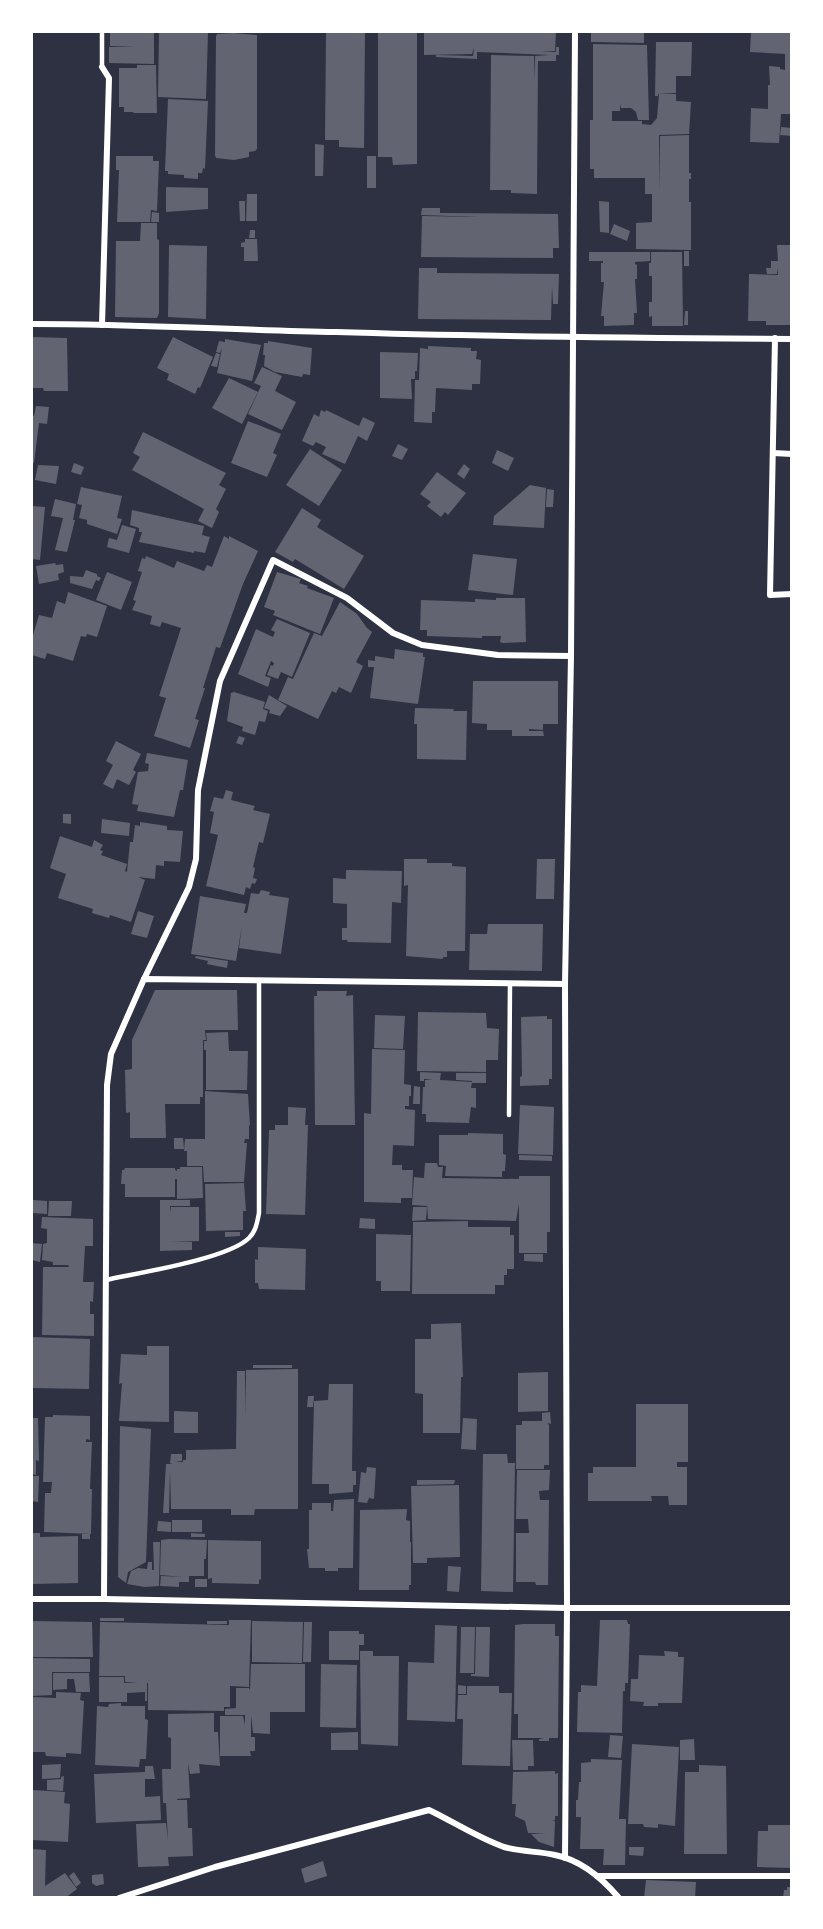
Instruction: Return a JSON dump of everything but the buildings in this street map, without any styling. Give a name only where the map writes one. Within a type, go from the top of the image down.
[{"type":"street","points":[[565,1858],[567,1608],[565,984],[572,656],[575,32]]},
{"type":"street","points":[[102,68],[109,78],[102,325]]},
{"type":"street","points":[[32,324],[346,333],[792,339]]},
{"type":"street","points":[[775,339],[770,595],[792,594]]},
{"type":"street","points":[[773,453],[792,453]]},
{"type":"street","points":[[104,1599],[107,1085],[111,1054],[144,978],[189,887],[196,860],[198,790],[220,681],[273,560],[347,598],[393,633],[422,645],[498,655],[572,656]]},
{"type":"street","points":[[144,978],[565,984]]},
{"type":"street","points":[[32,1599],[567,1608],[792,1608]]},
{"type":"street","points":[[119,1898],[215,1867],[429,1810],[505,1847],[555,1855],[575,1861],[597,1876],[619,1898]]},
{"type":"street","points":[[597,1876],[792,1876]]},
{"type":"lane","points":[[102,32],[102,68]]},
{"type":"lane","points":[[106,1280],[217,1255],[239,1246],[256,1228],[259,1213],[259,980]]},
{"type":"lane","points":[[509,1115],[510,984]]}]
